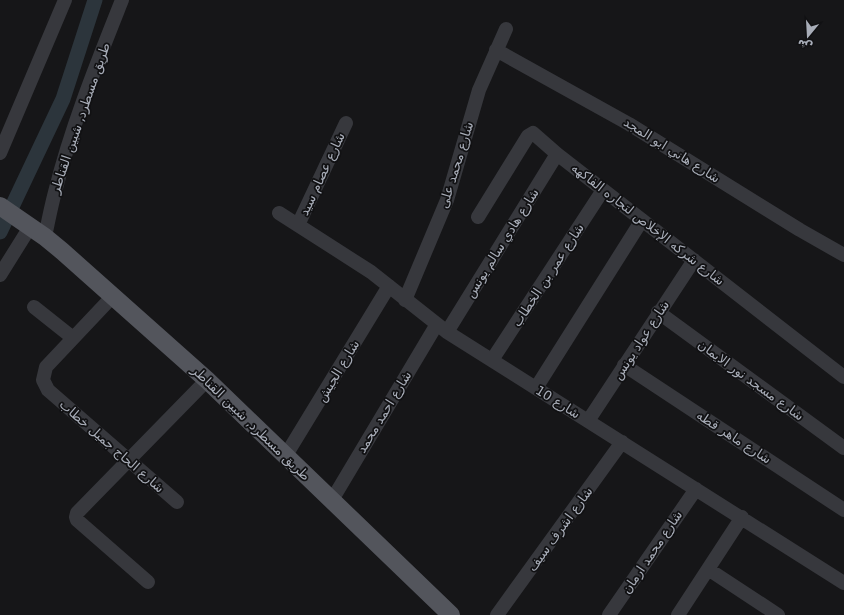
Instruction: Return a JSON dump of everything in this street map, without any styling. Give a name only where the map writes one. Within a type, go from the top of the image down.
[{"type":"main road","name":"طريق مسطرد, شبين القناطر","points":[[0,206],[45,237],[208,380],[451,615]]},
{"type":"street","points":[[1,151],[66,0]]},
{"type":"street","name":"طريق مسطرد, شبين القناطر","points":[[45,237],[55,192],[68,148],[91,79],[122,0]]},
{"type":"street","name":"شارع محمد على","points":[[405,300],[447,200],[479,90],[506,29]]},
{"type":"street","name":"شارع هاني ابو المجد","points":[[496,50],[629,124],[844,256]]},
{"type":"street","name":"شارع عصام سيد","points":[[298,225],[346,123]]},
{"type":"street","name":"شارع شركه الإخلاص لتجاره الفاكهه","points":[[478,217],[530,134],[536,135],[557,154],[844,377]]},
{"type":"street","name":"شارع هادي سالم يونس","points":[[442,328],[557,154]]},
{"type":"street","name":"شارع عمر بن الخطاب","points":[[492,360],[603,190]]},
{"type":"street","name":"شارع 10","points":[[279,213],[355,261],[442,328],[844,583]]},
{"type":"street","points":[[536,388],[642,220]]},
{"type":"street","points":[[0,275],[26,223]]},
{"type":"street","name":"شارع عواد يونس","points":[[588,421],[658,312],[694,260]]},
{"type":"street","name":"شارع الجيش","points":[[286,455],[389,286]]},
{"type":"street","points":[[34,307],[73,338],[113,296]]},
{"type":"street","name":"شارع مسجد نور الايمان","points":[[658,312],[844,448]]},
{"type":"street","name":"شارع احمد محمد","points":[[332,500],[442,328]]},
{"type":"street","name":"شارع الحاج جميل خطاب","points":[[73,338],[46,368],[43,380],[48,390],[177,502]]},
{"type":"street","name":"شارع ماهر قطه","points":[[624,365],[844,510]]},
{"type":"street","points":[[148,582],[77,520],[77,513],[208,380]]},
{"type":"street","name":"شارع اشرف سيف","points":[[498,615],[622,442]]},
{"type":"street","name":"شارع محمد ارمان","points":[[609,615],[696,489]]},
{"type":"street","points":[[679,615],[742,517]]},
{"type":"street","points":[[708,569],[778,615]]},
{"type":"waterway","points":[[0,232],[63,99],[95,0]]}]
